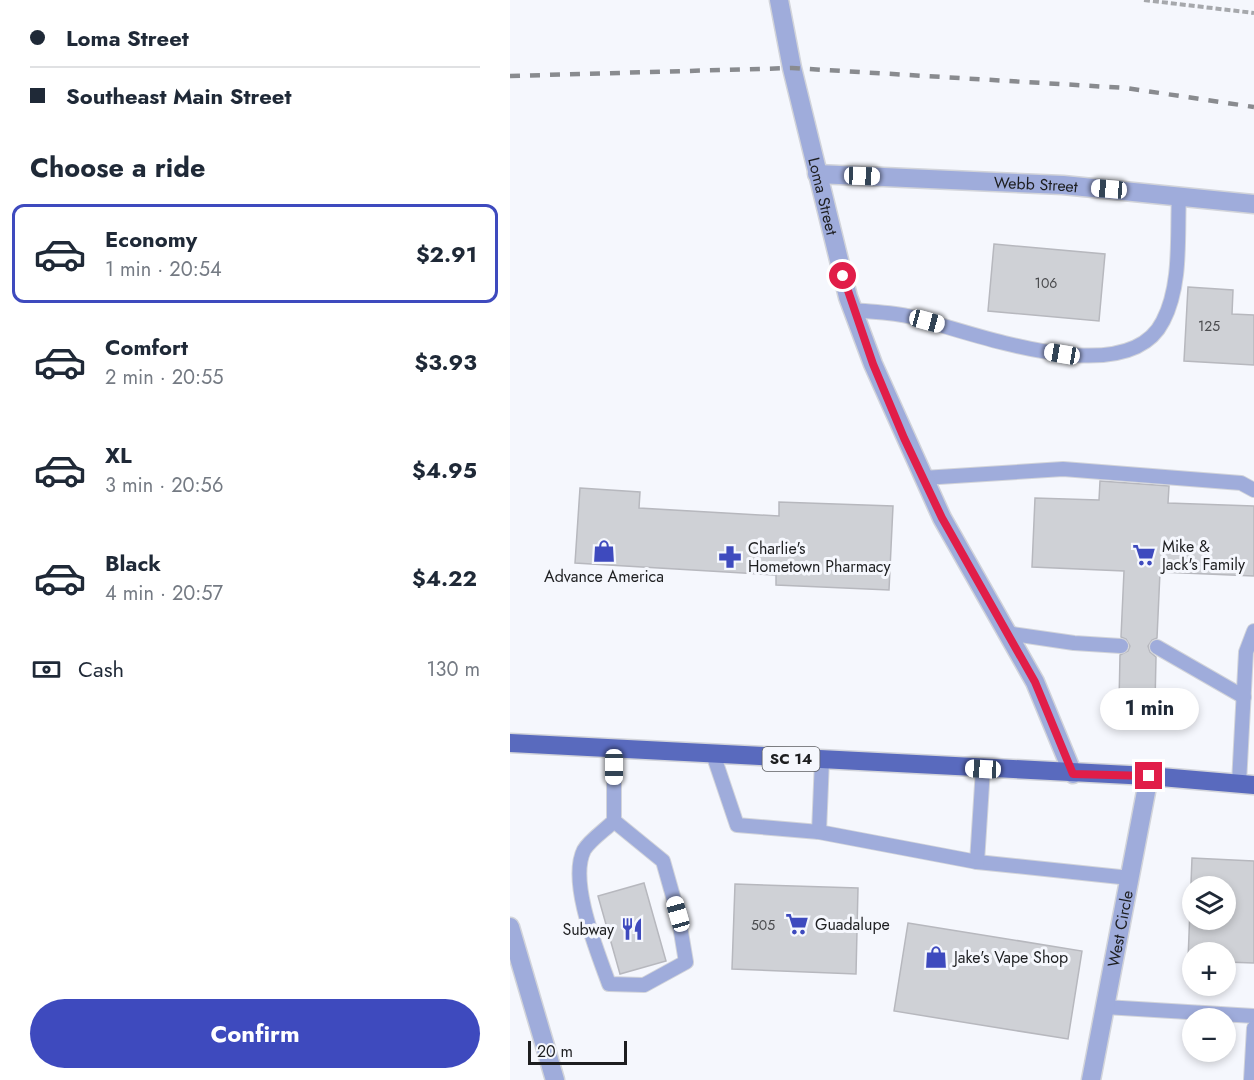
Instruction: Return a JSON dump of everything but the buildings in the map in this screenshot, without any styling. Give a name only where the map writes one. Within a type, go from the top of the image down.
[{"type":"main road","name":"SC 14","points":[[510,743],[1073,774],[1149,776],[1247,784]]},
{"type":"street","name":"Loma Street","points":[[779,0],[817,174],[853,310],[873,364],[923,478],[1006,633],[1035,682],[1073,774]]},
{"type":"street","name":"Webb Street","points":[[817,174],[1063,185],[1254,204]]},
{"type":"street","name":"West Circle","points":[[1090,1080],[1149,776]]},
{"type":"street","points":[[510,927],[555,1080]]},
{"type":"lane","points":[[853,310],[909,316],[998,343],[1062,354],[1104,356],[1140,347],[1163,323],[1174,289],[1179,195]]},
{"type":"lane","points":[[923,478],[1063,469],[1241,483],[1254,490]]},
{"type":"lane","points":[[1247,784],[1244,697],[1246,651],[1254,632]]},
{"type":"lane","points":[[1006,633],[1074,643],[1121,646]]},
{"type":"lane","points":[[1157,647],[1244,697]]},
{"type":"lane","points":[[614,749],[614,821],[585,850],[578,872],[592,939],[609,984],[644,985],[686,962],[678,914],[663,861],[614,821]]},
{"type":"lane","points":[[713,754],[737,825],[819,832],[977,862],[1130,878]]},
{"type":"lane","points":[[819,832],[822,760]]},
{"type":"lane","points":[[977,862],[983,769]]},
{"type":"lane","points":[[1105,1007],[1254,1016]]},
{"type":"lane","points":[[1251,1080],[1254,1029]]},
{"type":"path","points":[[1144,0],[1254,13]]},
{"type":"railway","points":[[510,76],[792,68],[1126,88],[1254,107]]},
{"type":"place","name":"Advance America","points":[[604,551]]},
{"type":"place","name":"Mike & Jack's Family","points":[[1144,555]]},
{"type":"place","name":"Charlie's Hometown Pharmacy","points":[[730,557]]},
{"type":"place","name":"Guadalupe","points":[[797,924]]},
{"type":"place","name":"Subway","points":[[632,929]]},
{"type":"place","name":"Jake's Vape Shop","points":[[936,957]]},
{"type":"route","points":[[843,276],[848,297],[873,364],[904,438],[942,518],[1035,682],[1073,774],[1149,776]]}]
